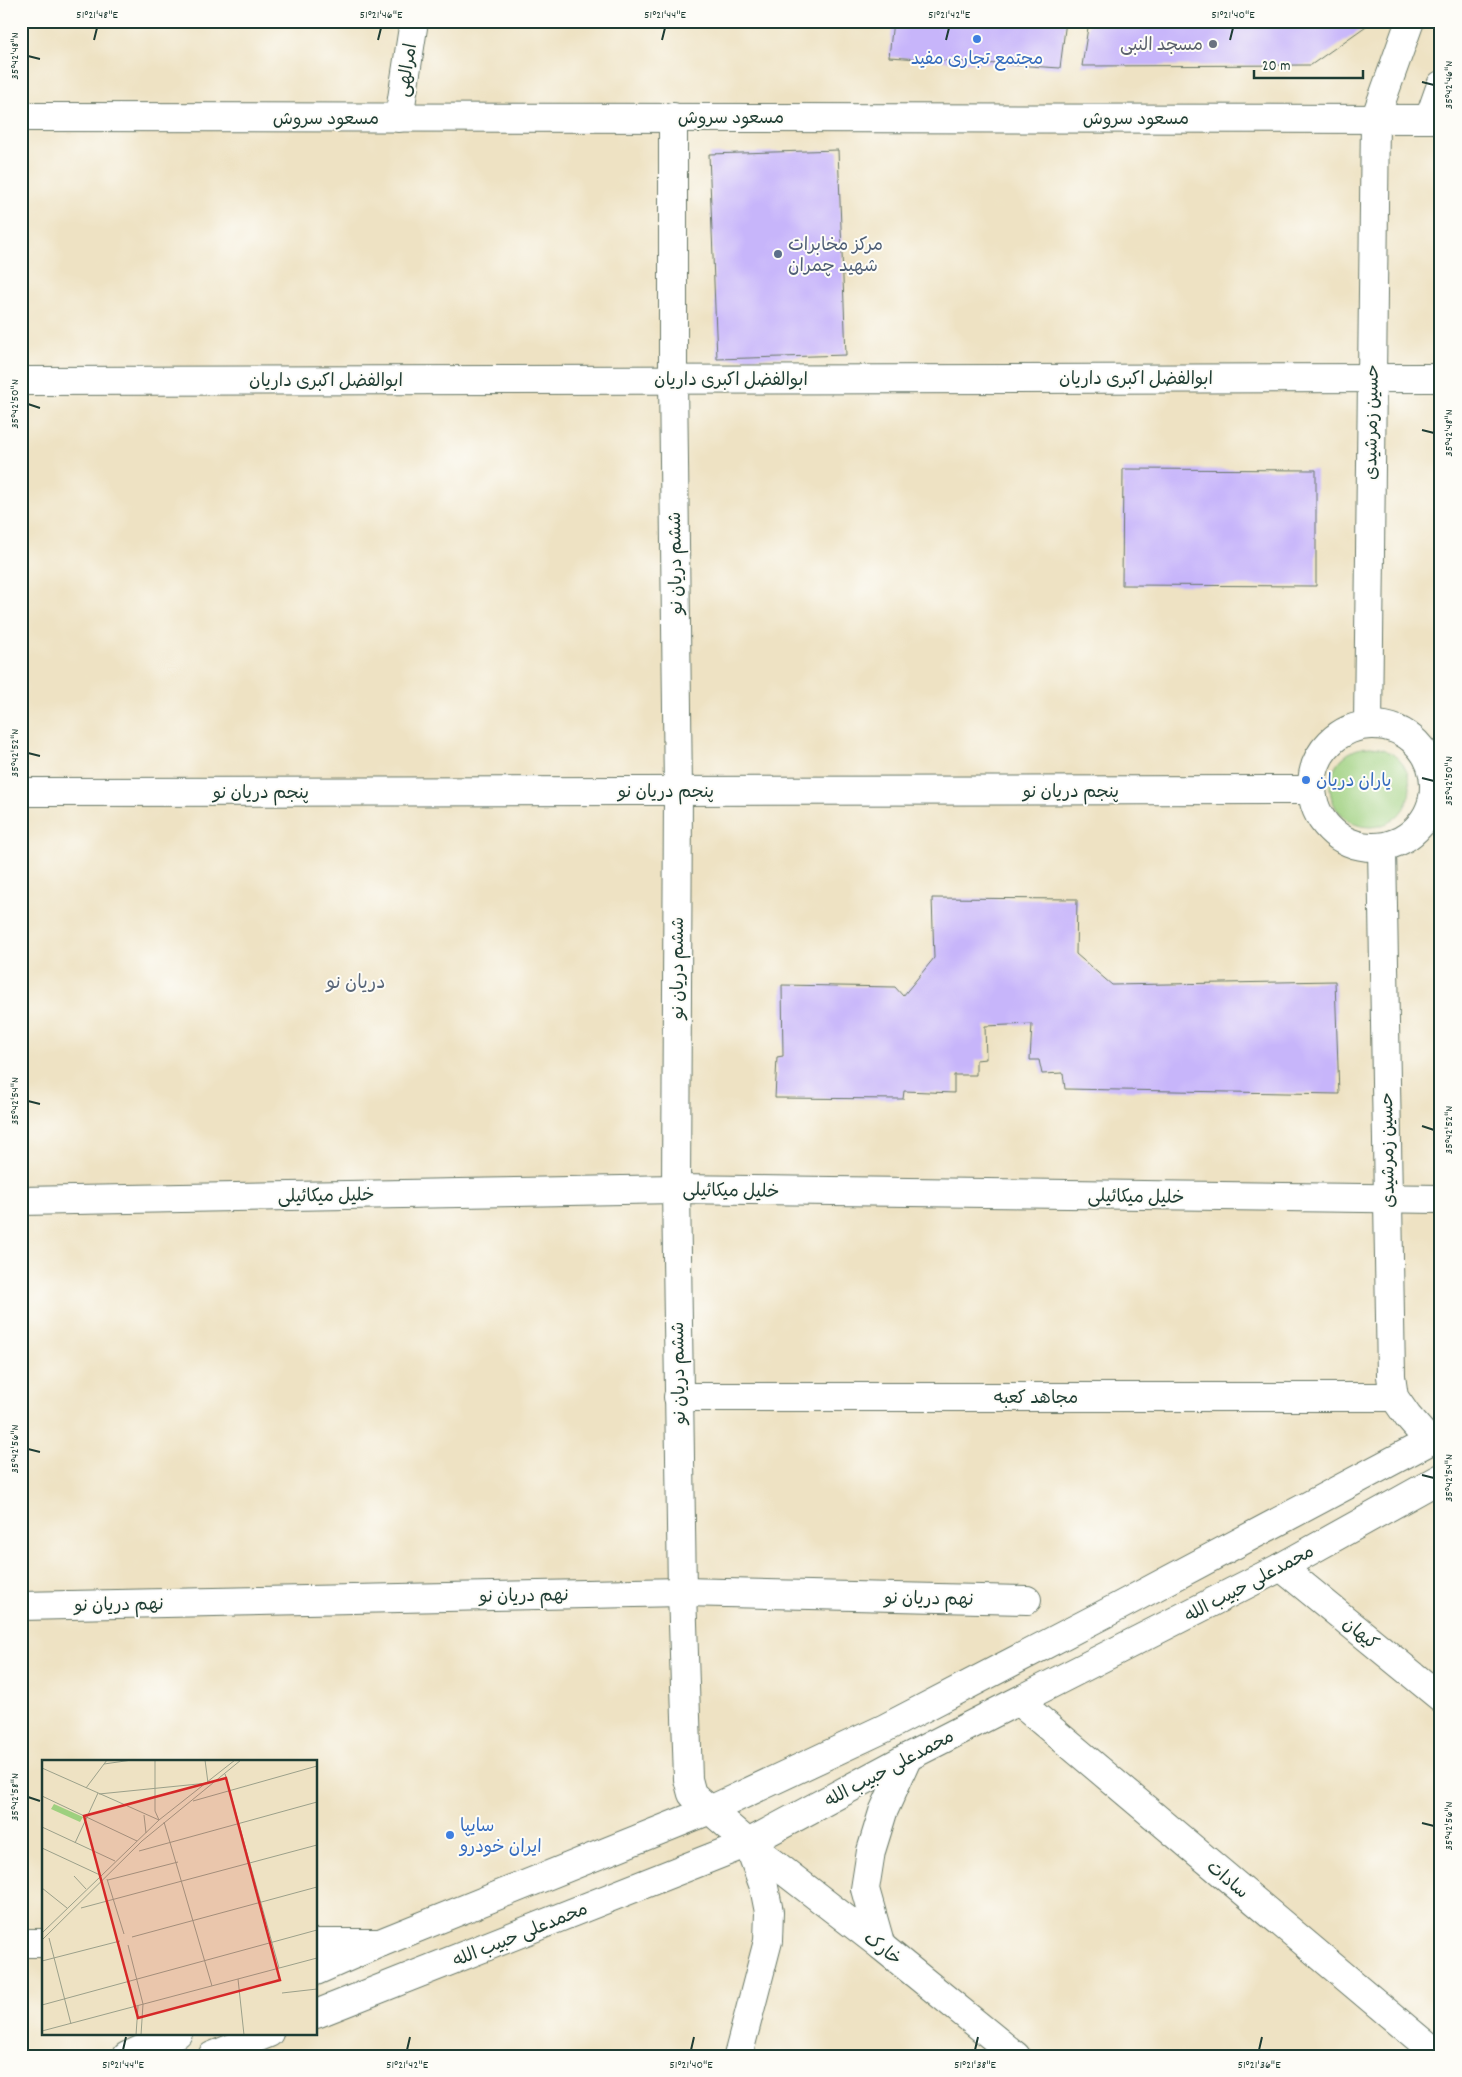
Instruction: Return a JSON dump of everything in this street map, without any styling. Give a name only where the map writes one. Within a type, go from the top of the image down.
[{"type":"street","name":"امرالهی","points":[[399,118],[414,21]]},
{"type":"street","name":"حسین زمرشيدی","points":[[1368,725],[1375,119],[1410,21]]},
{"type":"street","points":[[1435,119],[1441,85]]},
{"type":"street","name":"ششم دریان‌ نو","points":[[673,117],[673,379],[678,791],[676,1189],[682,1592],[688,1778],[692,1794],[710,1810]]},
{"type":"street","name":"مسعود سروش","points":[[21,118],[1435,119]]},
{"type":"street","name":"ابوالفضل اکبری داریان","points":[[21,381],[1441,378]]},
{"type":"street","points":[[1368,725],[1396,730],[1405,734],[1420,746],[1438,781],[1433,800],[1421,824],[1400,842],[1382,847],[1362,846],[1343,840],[1327,827],[1316,810],[1311,790],[1313,772],[1320,754],[1333,739],[1349,729],[1368,725]]},
{"type":"street","name":"پنجم دریان‌ نو","points":[[21,792],[1311,790]]},
{"type":"street","name":"حسین زمرشيدی","points":[[1382,847],[1391,1376],[1394,1397],[1408,1417],[1437,1443]]},
{"type":"street","name":"خلیل میکائیلی","points":[[21,1201],[676,1189],[1441,1199]]},
{"type":"street","name":"مجاهد کعبه","points":[[678,1398],[1394,1397]]},
{"type":"street","name":"محمدعلی حبیب الله","points":[[318,1970],[380,1942],[710,1810],[885,1728],[1437,1443]]},
{"type":"street","name":"محمدعلی حبیب الله","points":[[318,2013],[748,1843],[908,1757],[1281,1567],[1441,1478]]},
{"type":"street","name":"کیهان","points":[[1281,1567],[1441,1698]]},
{"type":"street","name":"نهم دریان‌ نو","points":[[21,1606],[682,1592],[1027,1600]]},
{"type":"street","name":"سادات","points":[[1018,1702],[1439,2055]]},
{"type":"street","points":[[881,1946],[866,1890],[869,1860],[883,1812],[908,1757]]},
{"type":"street","name":"خارک","points":[[710,1810],[748,1843],[881,1946],[1016,2056]]},
{"type":"street","points":[[738,2056],[768,1941],[769,1912],[764,1887],[748,1843]]},
{"type":"street","points":[[318,1943],[380,1942]]},
{"type":"street","points":[[21,1943],[42,1943]]},
{"type":"street","points":[[127,2056],[176,2034]]},
{"type":"street","points":[[212,2056],[267,2034]]},
{"type":"green space","points":[[1370,747],[1385,750],[1398,759],[1407,772],[1410,787],[1407,802],[1398,815],[1385,824],[1370,827],[1355,824],[1342,815],[1333,802],[1330,787],[1333,772],[1342,759],[1355,750]]},
{"type":"building","name":"مجتمع تجاری مفید","points":[[893,21],[1066,21],[1060,68],[889,57]]},
{"type":"building","name":"مسجد النبی","points":[[1089,21],[1370,21],[1369,24],[1311,65],[1082,66]]},
{"type":"building","name":"مرکز مخابرات شهید چمران","points":[[838,150],[846,355],[717,359],[709,154]]},
{"type":"building","points":[[1123,469],[1316,470],[1316,586],[1122,585]]},
{"type":"building","points":[[932,898],[1077,899],[1076,954],[1112,985],[1335,981],[1339,1094],[1065,1089],[1063,1073],[1042,1074],[1039,1060],[1030,1060],[1032,1024],[985,1026],[986,1059],[976,1060],[976,1075],[954,1075],[954,1093],[904,1091],[903,1099],[775,1098],[777,1057],[783,1056],[782,985],[895,987],[903,996],[934,958]]},
{"type":"place","name":"مجتمع تجاری مفید","points":[[977,39]]},
{"type":"place","name":"مسجد النبی","points":[[1213,44]]},
{"type":"place","name":"مرکز مخابرات شهید چمران","points":[[778,254]]},
{"type":"place","name":"یاران دریان","points":[[1306,780]]},
{"type":"place","name":"سایپا ایران خودرو","points":[[450,1835]]},
{"type":"district","name":"دریان نو","points":[[356,981]]}]
